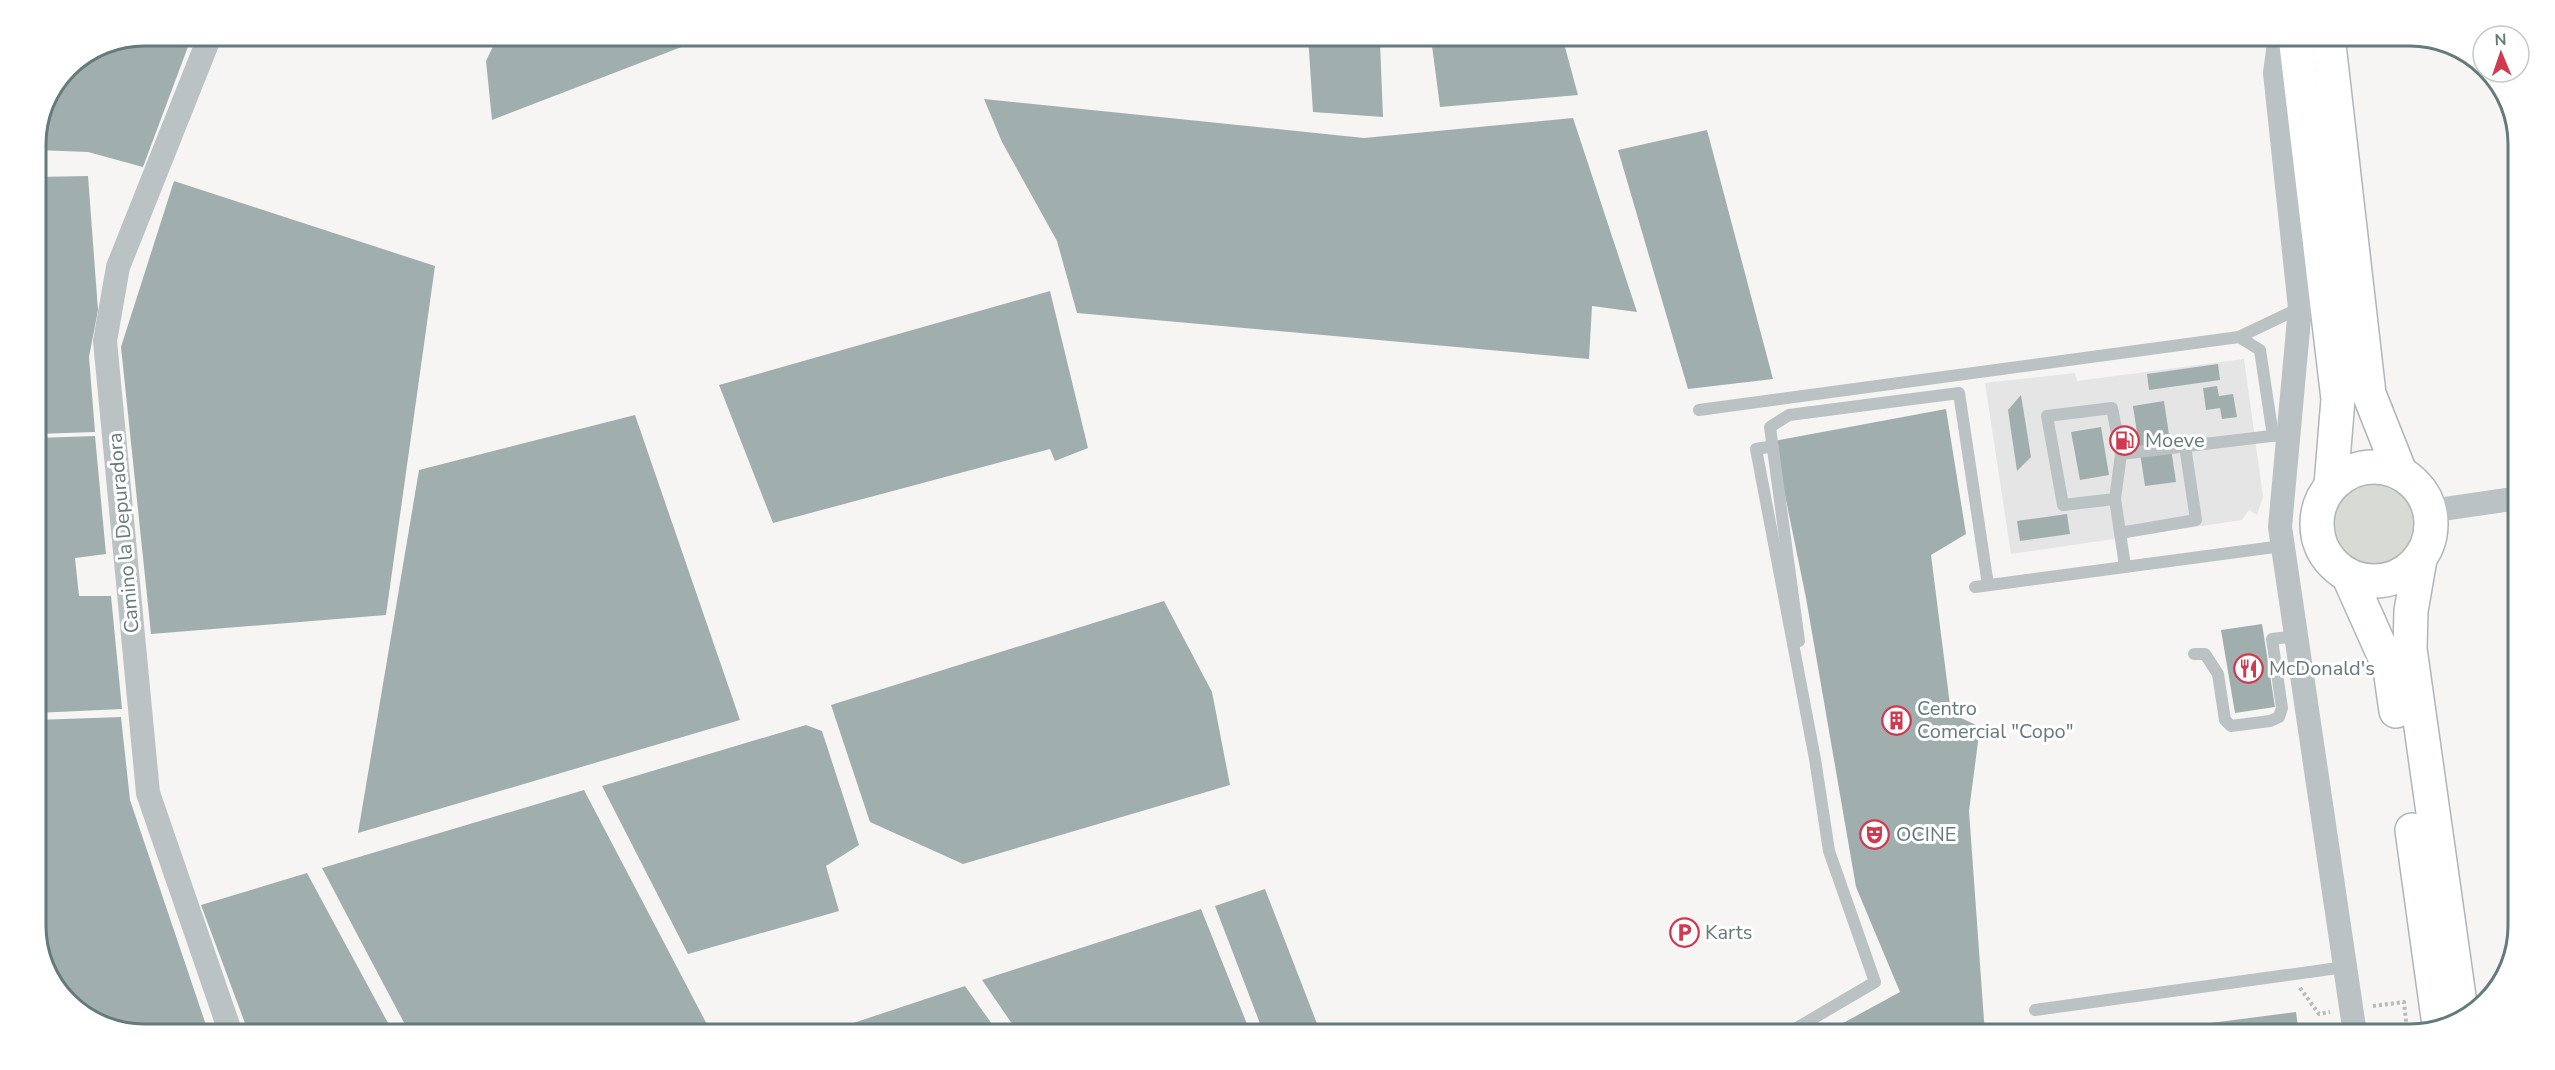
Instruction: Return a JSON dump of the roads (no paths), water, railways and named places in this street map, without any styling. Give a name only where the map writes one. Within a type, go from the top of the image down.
[{"type":"main road","points":[[2296,46],[2338,399],[2331,485]]},
{"type":"main road","points":[[2329,46],[2369,394],[2400,472]]},
{"type":"main road","points":[[2420,559],[2405,572],[2386,580],[2367,581],[2348,575],[2333,565],[2323,551],[2317,534],[2316,517],[2321,500],[2331,485],[2345,473],[2363,467],[2382,467],[2400,472],[2414,482],[2424,495],[2430,511],[2430,536],[2420,559],[2411,612],[2410,649],[2461,1009]]},
{"type":"main road","points":[[2348,575],[2390,669],[2423,1023]]},
{"type":"street","name":"Camino la Depuradora","points":[[206,46],[118,267],[105,341],[148,793],[228,1024]]},
{"type":"street","points":[[2279,46],[2276,73],[2300,308],[2281,435],[2280,527],[2354,1024]]},
{"type":"street","points":[[2430,511],[2508,500]]},
{"type":"lane","points":[[1699,410],[2239,337],[2300,308]]},
{"type":"lane","points":[[2121,453],[2281,435],[2260,350],[2239,337]]},
{"type":"lane","points":[[1794,646],[1800,639],[1770,427],[1789,415],[1959,393],[1982,586],[2282,546]]},
{"type":"lane","points":[[2115,499],[2062,505],[2047,416],[2112,408],[2121,453],[2115,499],[2125,566]]},
{"type":"lane","points":[[2120,533],[2196,519],[2185,446]]},
{"type":"lane","points":[[1768,447],[1756,449],[1794,646],[1829,850],[1875,982],[1804,1024]]},
{"type":"lane","points":[[2194,654],[2205,654],[2218,674],[2225,720],[2231,726],[2270,721],[2279,717],[2282,708],[2272,639],[2297,636]]},
{"type":"lane","points":[[2035,1010],[2345,967]]},
{"type":"place","name":"Moeve","points":[[2124,440]]},
{"type":"place","name":"McDonald's","points":[[2248,668]]},
{"type":"place","name":"Centro Comercial \"Copo\"","points":[[1896,720]]},
{"type":"place","name":"OCINE","points":[[1875,834]]},
{"type":"place","name":"Karts","points":[[1684,932]]}]
